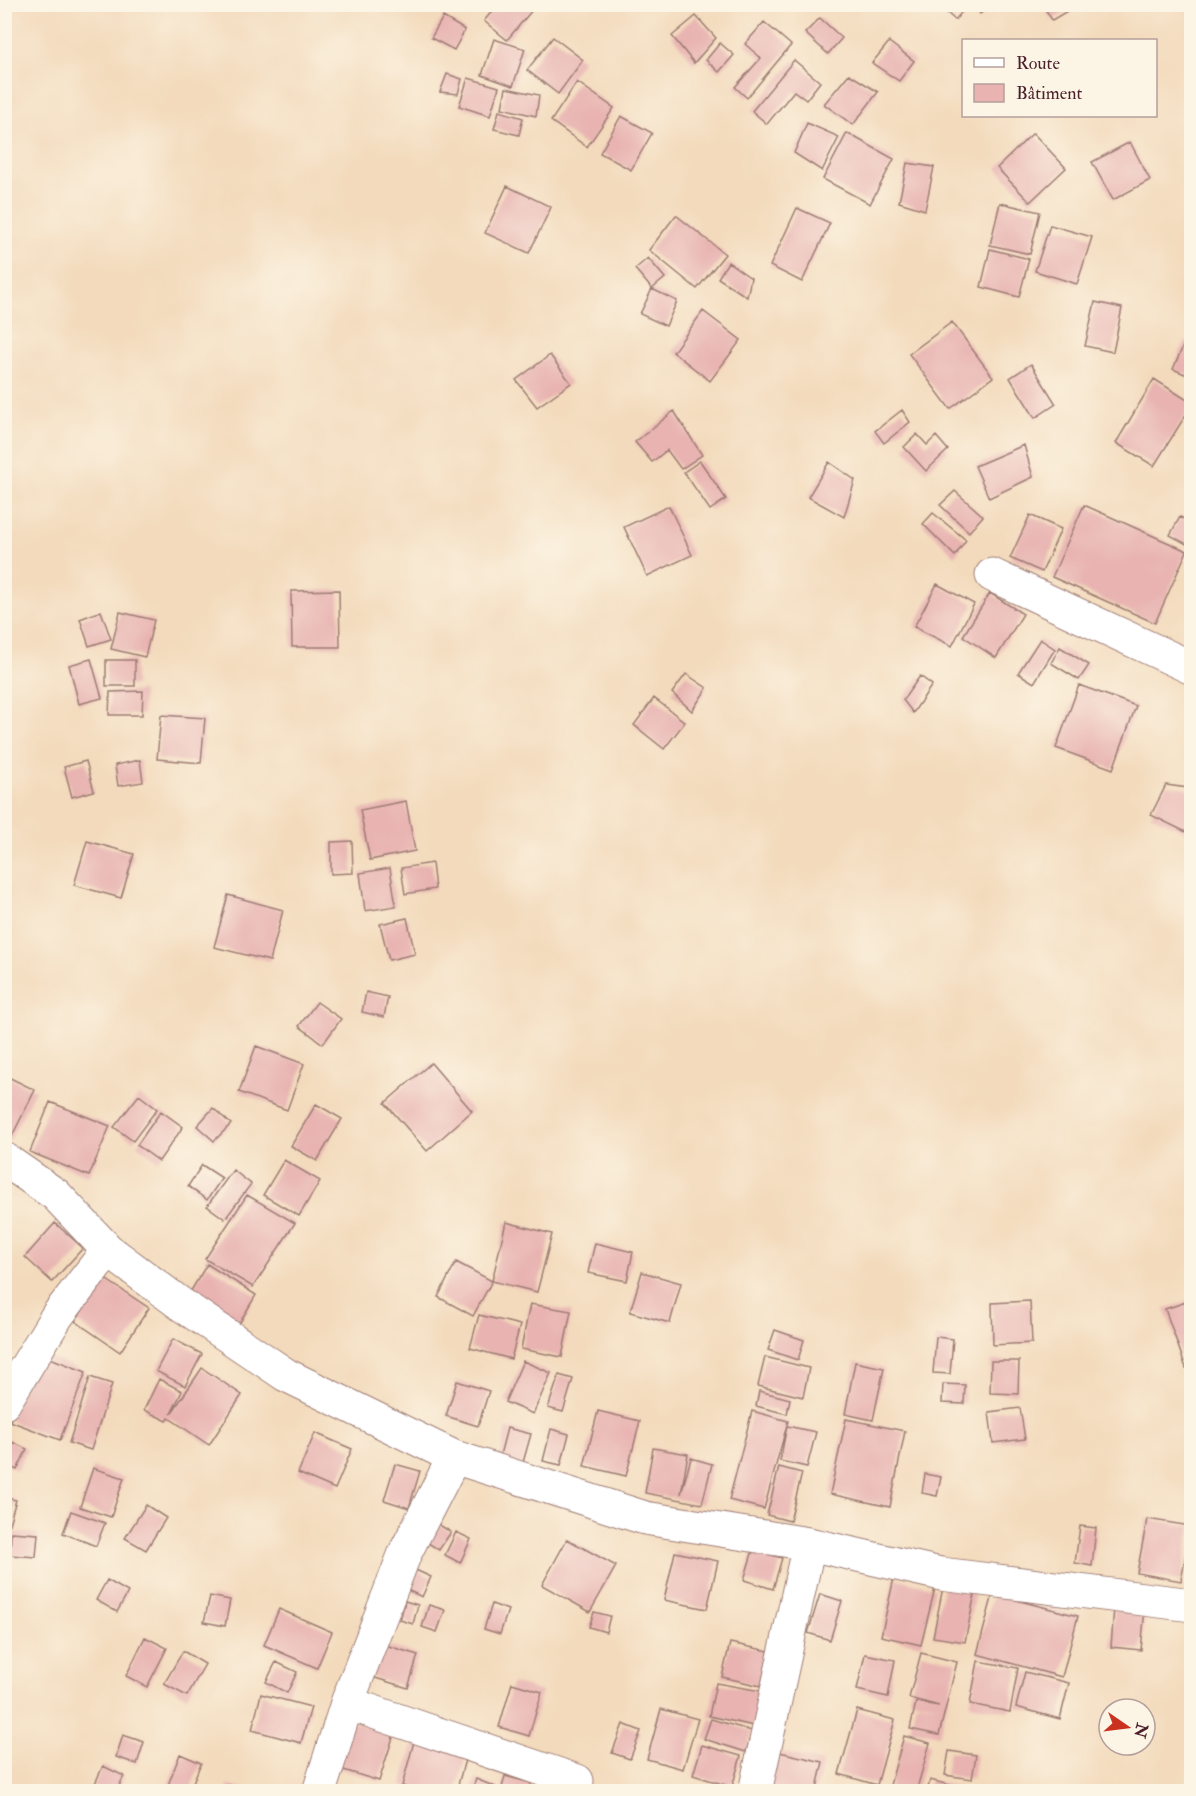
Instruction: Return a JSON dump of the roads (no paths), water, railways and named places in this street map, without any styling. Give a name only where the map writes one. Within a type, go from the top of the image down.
[{"type":"street","points":[[992,575],[1191,668]]},
{"type":"street","points":[[4,1159],[56,1195],[108,1250],[182,1305],[286,1375],[454,1457],[645,1518],[809,1544],[941,1574],[1191,1605]]},
{"type":"street","points":[[4,1403],[57,1317],[108,1250]]},
{"type":"street","points":[[319,1791],[347,1703],[405,1553],[454,1457]]},
{"type":"street","points":[[755,1791],[809,1544]]},
{"type":"street","points":[[347,1703],[577,1781]]}]
